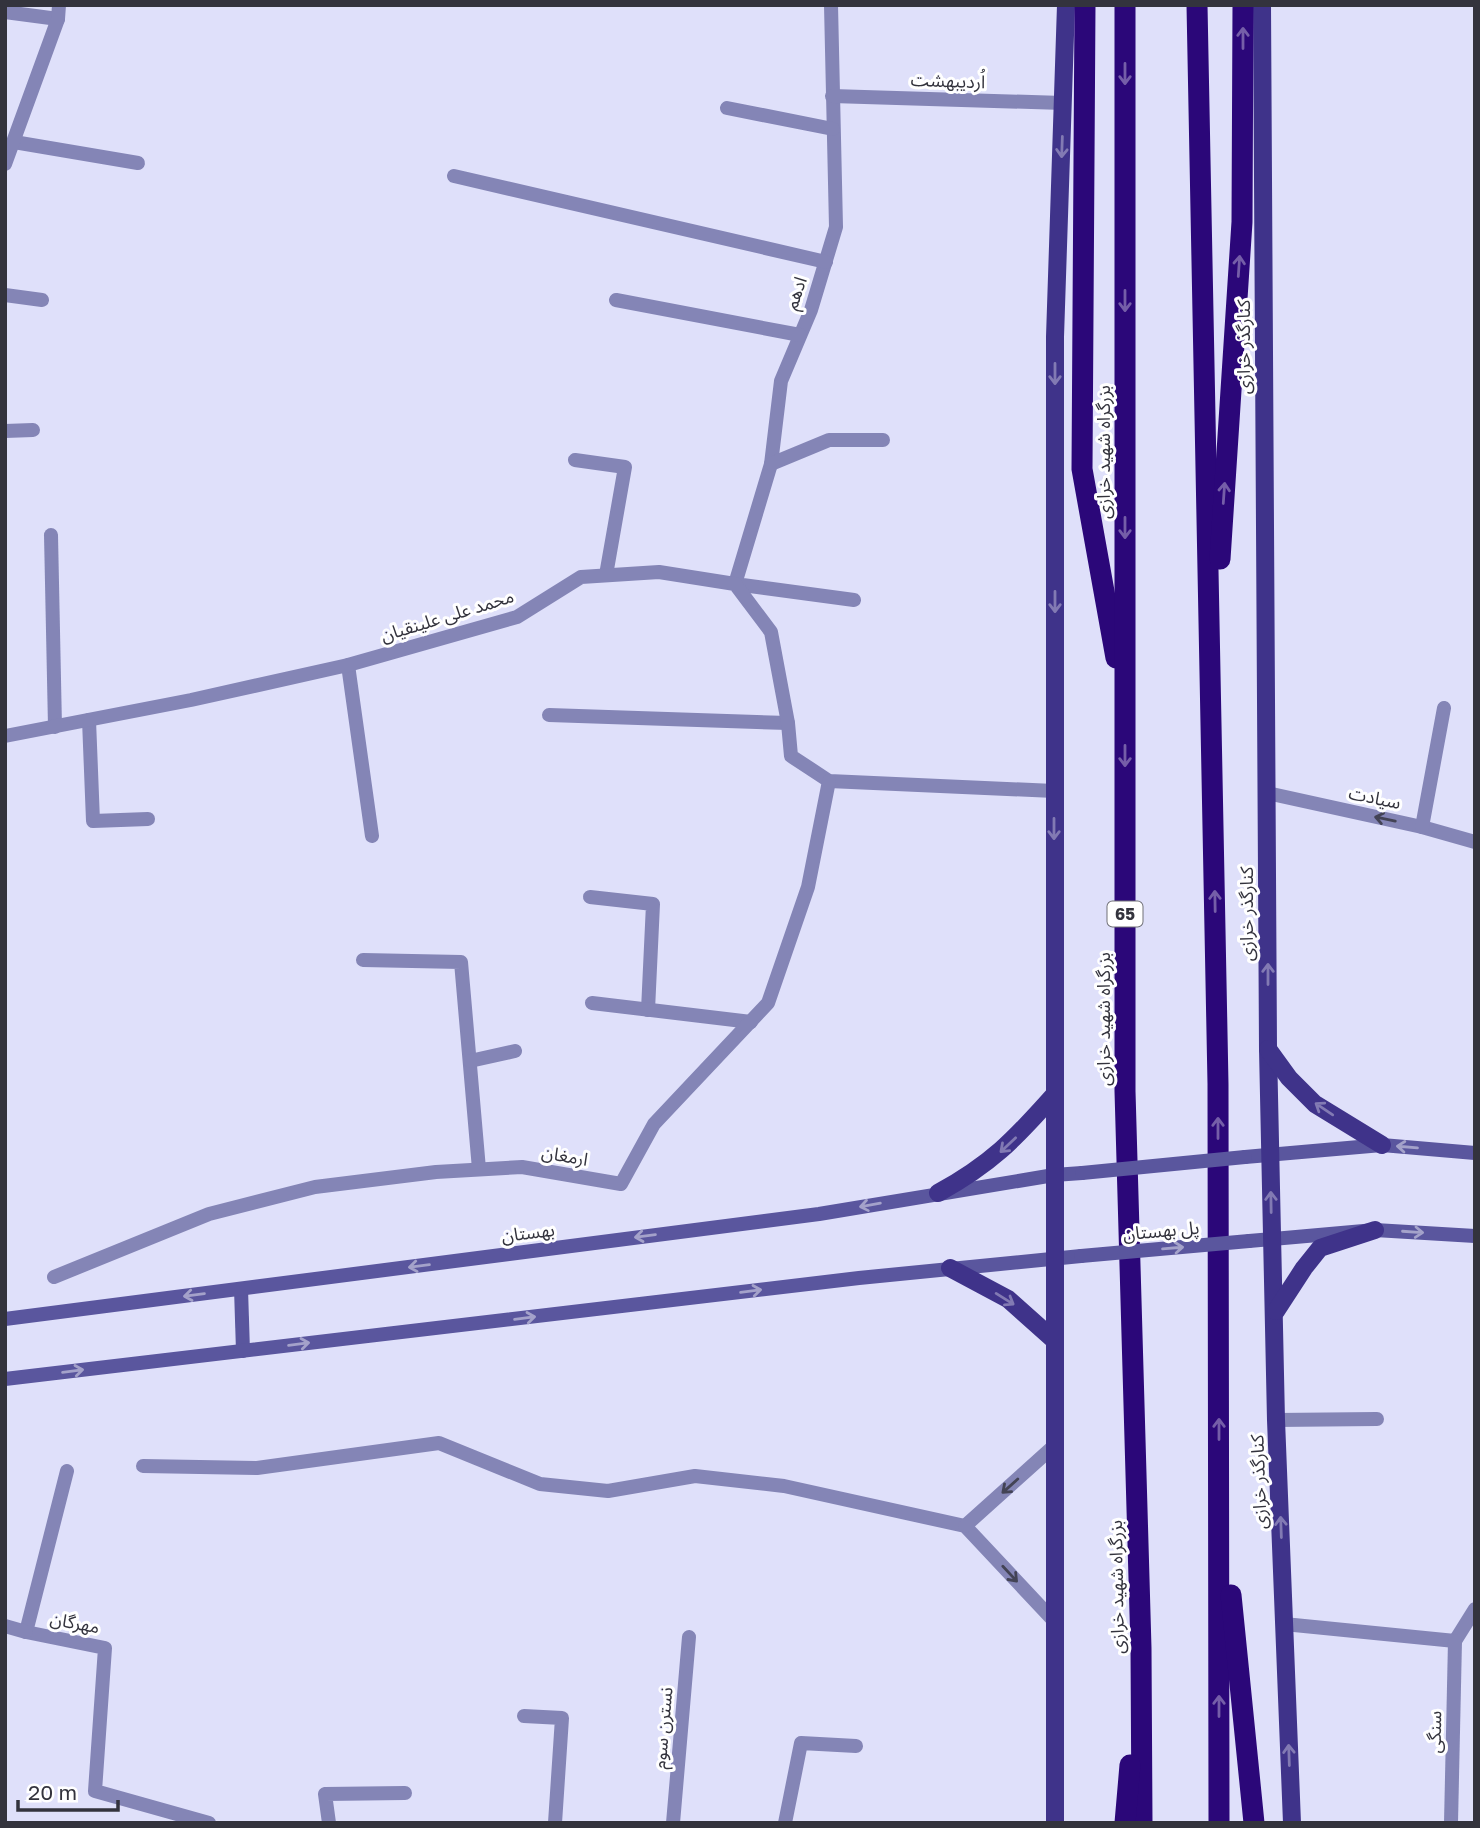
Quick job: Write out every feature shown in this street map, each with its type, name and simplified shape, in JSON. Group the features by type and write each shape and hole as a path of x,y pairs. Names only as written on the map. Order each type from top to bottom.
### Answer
{"highway":[{"path":"1085,5 1082,469 1125,712"},
{"name":"بزرگراه شهید خرازی","path":"1125,5 1125,1091 1141,1648 1142,1823"},
{"path":"1197,5 1218,1084 1219,1823"},
{"path":"1211,708 1242,222 1243,5"},
{"path":"1219,1475 1254,1823"},
{"path":"1125,1823 1141,1648"}],"main road":[{"path":"1055,1823 1055,337 1066,5"},
{"name":"کنارگذر خرازی","path":"1262,5 1268,1049 1276,1311 1276,1420 1292,1823"},
{"path":"1268,1049 1289,1078 1315,1104 1382,1145"},
{"path":"938,1194 996,1157 1054,1095"},
{"path":"1054,1175 1382,1145 1475,1153"},
{"name":"بهستان","path":"5,1320 805,1215 1054,1175"},
{"path":"1276,1311 1320,1248 1375,1230"},
{"name":"پل بهستان","path":"1054,1260 1375,1230 1475,1236"},
{"path":"5,1379 950,1268 1054,1260"},
{"path":"950,1268 1008,1299 1054,1340"},
{"path":"241,1289 243,1351"}],"street":[{"name":"ادهم","path":"735,584 771,464 780,381 811,310 836,227 831,5"},
{"path":"5,12 59,12 5,164"},
{"name":"اُردیبهشت","path":"832,96 1063,103"},
{"path":"727,108 833,129"},
{"path":"14,142 138,163"},
{"path":"454,176 826,262"},
{"path":"5,295 43,300"},
{"path":"616,300 800,335"},
{"path":"5,431 33,430"},
{"path":"771,464 829,440 883,440"},
{"path":"575,460 625,467 606,575"},
{"path":"51,535 55,726"},
{"name":"محمد علی علینقیان","path":"5,736 191,700 348,665 517,617 581,577 659,572 854,600"},
{"path":"735,584 771,632 788,723 791,755 829,781 1054,791"},
{"path":"348,665 372,836"},
{"path":"1422,827 1444,708"},
{"path":"549,715 788,723"},
{"path":"89,720 93,821 148,818"},
{"name":"ارمغان","path":"54,1277 209,1214 315,1187 436,1172 522,1167 621,1184 654,1124 768,1003 808,887 829,781"},
{"name":"سیادت","path":"1267,793 1422,827 1475,842"},
{"path":"590,897 653,904 648,1010"},
{"path":"363,960 461,962 479,1169"},
{"path":"592,1003 751,1022"},
{"path":"470,1061 515,1051"},
{"path":"1276,1420 1377,1419"},
{"path":"143,1466 257,1468 439,1443 540,1484 608,1491 695,1476 784,1486 965,1527 1054,1621"},
{"path":"965,1527 1054,1446"},
{"name":"مهرگان","path":"67,1471 26,1632 105,1647 95,1791 209,1823"},
{"path":"1284,1624 1455,1641 1475,1609"},
{"path":"5,1626 26,1632"},
{"name":"نسترن سوم","path":"673,1823 690,1637"},
{"name":"سنگی","path":"1451,1823 1455,1641"},
{"path":"524,1716 562,1718 555,1823"},
{"path":"785,1823 801,1744 856,1746"},
{"path":"329,1823 325,1794 405,1793"}]}
